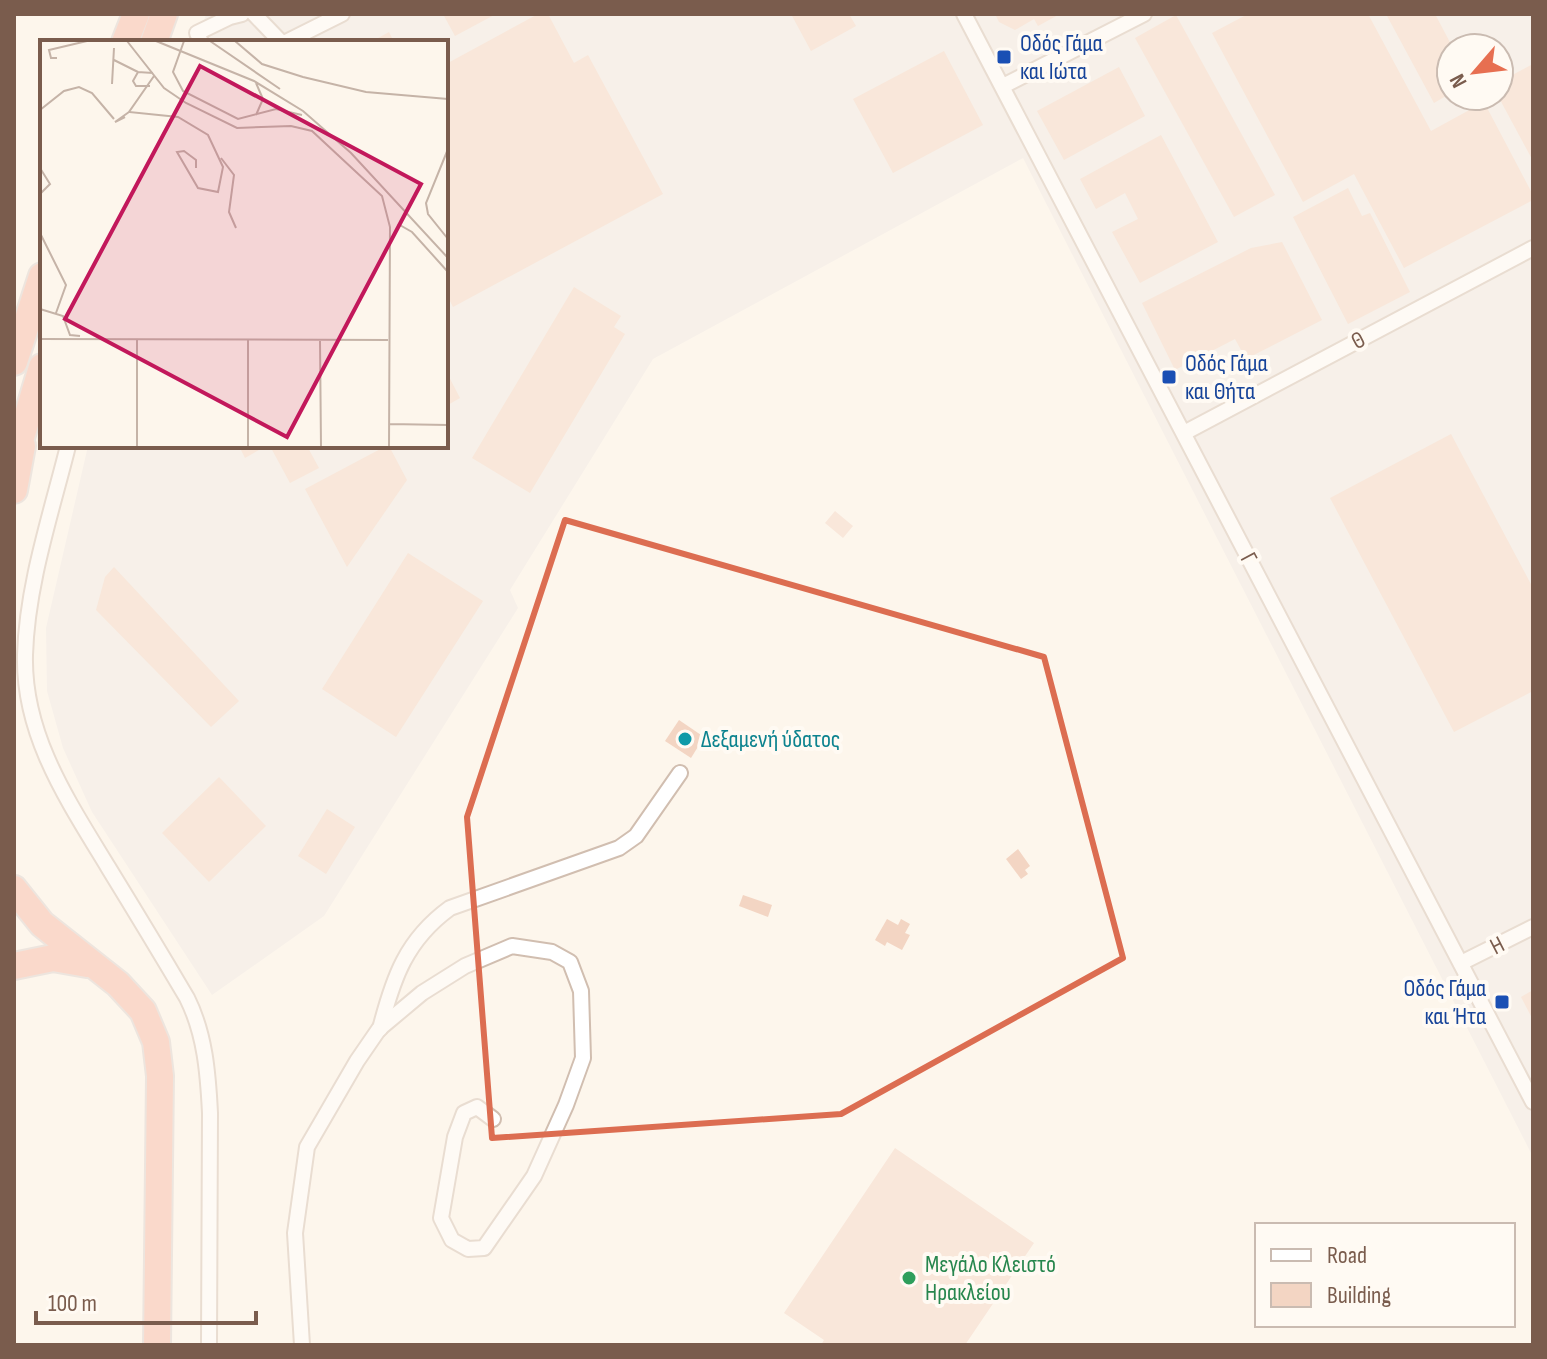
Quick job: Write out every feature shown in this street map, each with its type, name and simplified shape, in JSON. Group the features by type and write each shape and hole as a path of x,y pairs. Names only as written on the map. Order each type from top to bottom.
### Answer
{"highway":[{"path":"126,40 136,14"},
{"path":"156,40 173,20"},
{"path":"14,362 40,282"},
{"path":"14,461 40,373"},
{"path":"14,490 27,415"},
{"path":"14,889 42,924 118,984 143,1011 156,1042 160,1076 157,1345"},
{"path":"14,966 53,958 91,965"}],"street":[{"path":"173,20 199,38 230,17 242,14"},
{"path":"254,14 282,40"},
{"path":"288,40 342,14"},
{"name":"Γ","path":"964,14 1533,1102"},
{"path":"1003,86 1144,14"},
{"name":"Θ","path":"1184,433 1533,248"},
{"path":"68,448 28,621 25,658 30,708 45,754 65,796 187,998 198,1024 207,1064 210,1113 209,1345"},
{"path":"379,1029 393,980 413,944 431,922 450,908 619,848 636,836 680,773"},
{"name":"Η","path":"1461,963 1533,927"},
{"path":"302,1345 295,1233 307,1147 357,1061 379,1029 422,993 465,966 512,946 552,952 570,962 581,991 583,1058 534,1176 484,1248 468,1249 452,1240 441,1218 455,1137 464,1113 477,1107 493,1119"}],"highlighted area":[{"path":"565,520 1044,657 1123,958 841,1114 492,1138 467,817"}],"shaded area":[{"path":"206,14 1533,14 1533,1157 1023,158 653,359 510,590 518,608 324,916 212,995 92,812 63,748 47,691 46,628 88,448 448,448 448,40 199,40"}],"building":[{"path":"443,14 496,14 455,36"},
{"path":"538,14 548,14 574,63 588,55 663,194 453,307 448,297 448,63"},
{"path":"791,14 849,14 856,26 811,51"},
{"path":"995,14 1060,14 1038,26 1034,19 1015,30 999,22"},
{"path":"1248,14 1368,14 1431,131 1466,112 1489,112 1533,200 1404,268 1354,174 1303,202 1212,33"},
{"path":"1386,14 1435,14 1445,32 1435,32 1434,103"},
{"path":"1176,15 1275,195 1234,217 1135,38"},
{"path":"389,32 393,40 375,40"},
{"path":"944,51 983,125 893,173 853,99"},
{"path":"1533,64 1533,161 1507,112 1515,112 1515,74"},
{"path":"1119,67 1145,116 1064,160 1037,111"},
{"path":"1161,135 1218,242 1140,283 1112,232 1138,219 1125,193 1096,209 1080,179"},
{"path":"1348,188 1362,216 1370,213 1410,292 1348,324 1293,217"},
{"path":"1282,242 1322,320 1246,359 1235,339 1175,370 1142,303 1251,248"},
{"path":"574,287 621,316 614,327 625,334 530,493 472,458"},
{"path":"448,375 460,398 448,405"},
{"path":"1451,434 1533,588 1533,691 1454,732 1330,498"},
{"path":"240,448 262,448 245,458"},
{"path":"271,448 308,448 319,468 290,483"},
{"path":"382,448 390,448 407,480 347,567 305,489"},
{"path":"835,511 853,526 843,538 825,523"},
{"path":"408,553 483,601 396,737 322,689"},
{"path":"114,567 239,701 211,727 96,610 105,577"},
{"name":"Δεξαμενή ύδατος","path":"679,720 704,737 691,758 665,741"},
{"path":"219,777 266,826 209,882 162,833"},
{"path":"327,809 355,827 326,874 298,856"},
{"path":"1018,849 1030,866 1025,870 1028,874 1021,879 1006,859"},
{"path":"743,895 772,905 768,917 739,906"},
{"path":"887,919 898,925 901,919 910,924 905,933 910,935 902,950 875,940"},
{"path":"1533,990 1533,1020 1521,997"},
{"name":"Μεγάλο Κλειστό Ηρακλείου","path":"895,1148 1034,1243 965,1345 821,1345 824,1340 784,1313"}],"place":[{"name":"Οδός Γάμα και Ιώτα","path":"1004,57"},
{"name":"Οδός Γάμα και Θήτα","path":"1169,377"},
{"name":"Δεξαμενή ύδατος","path":"685,739"},
{"name":"Οδός Γάμα και Ήτα","path":"1502,1002"},
{"name":"Μεγάλο Κλειστό Ηρακλείου","path":"909,1278"}]}
